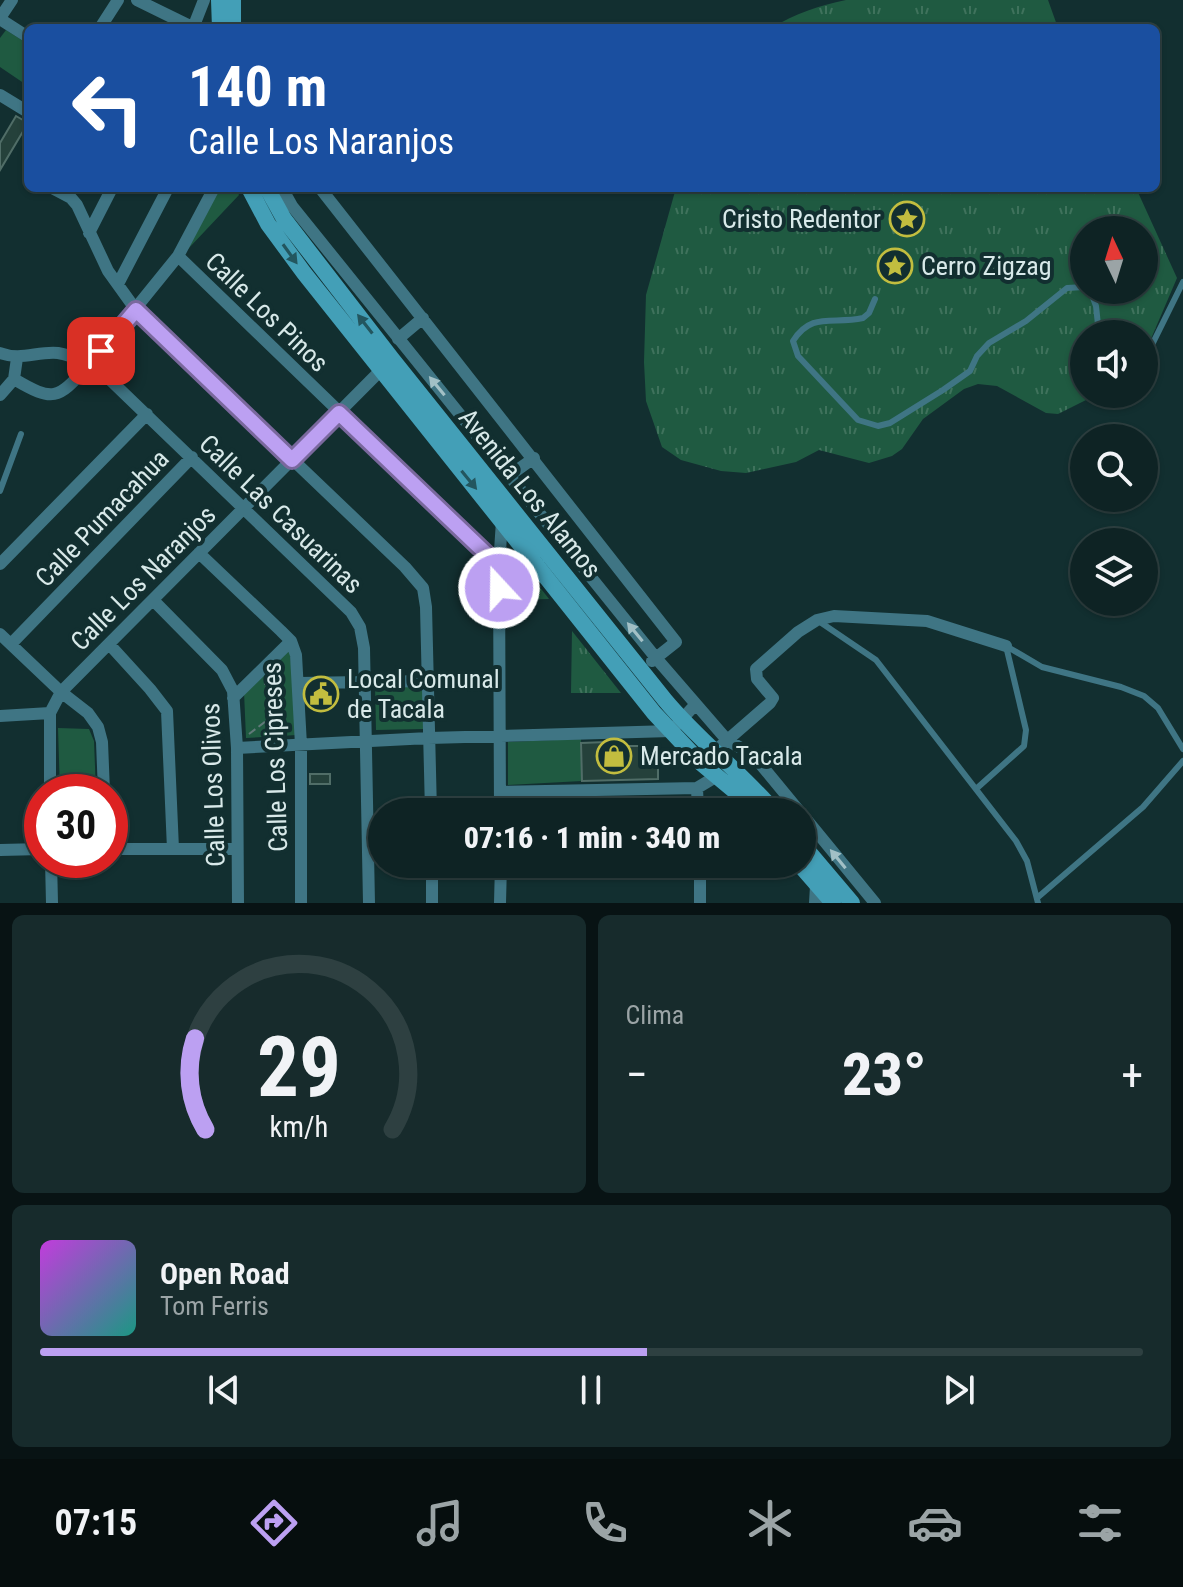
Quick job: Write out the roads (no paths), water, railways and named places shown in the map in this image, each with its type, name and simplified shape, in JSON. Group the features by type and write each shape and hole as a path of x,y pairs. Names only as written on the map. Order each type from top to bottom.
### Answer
{"main road":[{"path":"219,0 220,24"},
{"path":"233,0 233,24"},
{"name":"Avenida Los Alamos","path":"251,192 268,224 495,500 640,670 676,726"},
{"name":"Avenida Los Alamos","path":"269,192 284,219 386,365"},
{"name":"Avenida Los Alamos","path":"495,500 502,521 533,559 707,758 717,776 740,798"},
{"name":"Avenida Los Alamos","path":"707,758 744,778 762,798"},
{"path":"816,860 853,903"},
{"path":"817,894 833,903"}],"street":[{"path":"12,0 0,18 24,34"},
{"path":"103,24 118,0"},
{"path":"137,0 186,24"},
{"path":"171,0 171,17"},
{"path":"195,24 204,0"},
{"path":"0,95 24,110"},
{"path":"60,192 71,198 84,215 89,233 136,310 405,567 423,588 431,798"},
{"path":"89,233 110,192"},
{"path":"118,284 166,192"},
{"path":"101,351 178,256 212,192"},
{"path":"284,192 292,206 398,339 695,705 727,740 753,755 789,798"},
{"path":"323,192 676,642 640,670"},
{"name":"Calle Los Pinos","path":"178,256 499,566"},
{"path":"398,339 423,318"},
{"path":"0,353 17,358 14,379 0,395"},
{"name":"Calle Las Casuarinas","path":"17,358 56,353 90,364 105,375 351,612 360,627 364,648 369,903"},
{"path":"14,379 38,394 49,396 60,393 90,364"},
{"name":"Calle Los Naranjos","path":"50,713 61,692 386,365"},
{"path":"0,564 147,414"},
{"name":"Calle Pumacahua","path":"11,644 192,457"},
{"path":"495,500 534,458"},
{"path":"500,798 499,566 502,521"},
{"name":"Calle Los Cipreses","path":"199,553 291,641 296,655 301,745 301,903"},
{"path":"499,588 533,559"},
{"name":"Calle Los Olivos","path":"153,600 222,670 233,698 237,748 238,903"},
{"path":"707,758 773,698 757,679 756,669 798,632 817,620 834,616 927,621 1006,646"},
{"path":"0,634 61,692 88,713 98,727 102,742 103,774"},
{"path":"233,698 291,641"},
{"path":"109,644 167,711 173,849"},
{"path":"299,683 427,681"},
{"path":"237,748 676,726 695,705"},
{"path":"0,716 50,713 50,774"},
{"path":"500,792 697,788 717,776"},
{"path":"697,788 697,798"},
{"path":"816,831 871,898 853,903"},
{"path":"0,850 24,849"},
{"path":"128,849 237,849"},
{"path":"51,878 52,903"},
{"path":"432,878 432,903"},
{"path":"500,903 501,878"},
{"path":"700,878 700,903"}],"lane":[{"path":"1158,333 1183,282"},
{"path":"875,299 869,313 863,318 809,323 800,329 793,341 798,356 858,420 878,426 890,423 970,371 977,356 989,343 1026,321 1070,288"},
{"path":"0,491 21,434"},
{"path":"817,620 876,660 1016,841 1027,861 1037,900 1143,807 1183,761"},
{"path":"1006,646 1042,667 1144,696 1158,708 1183,749"},
{"path":"976,789 1024,746 1026,730 1006,646"}],"place":[{"name":"Cristo Redentor","path":"907,219"},
{"name":"Cerro Zigzag","path":"895,266"},
{"name":"Local Comunal de Tacala","path":"321,694"},
{"name":"Mercado Tacala","path":"614,756"}]}
